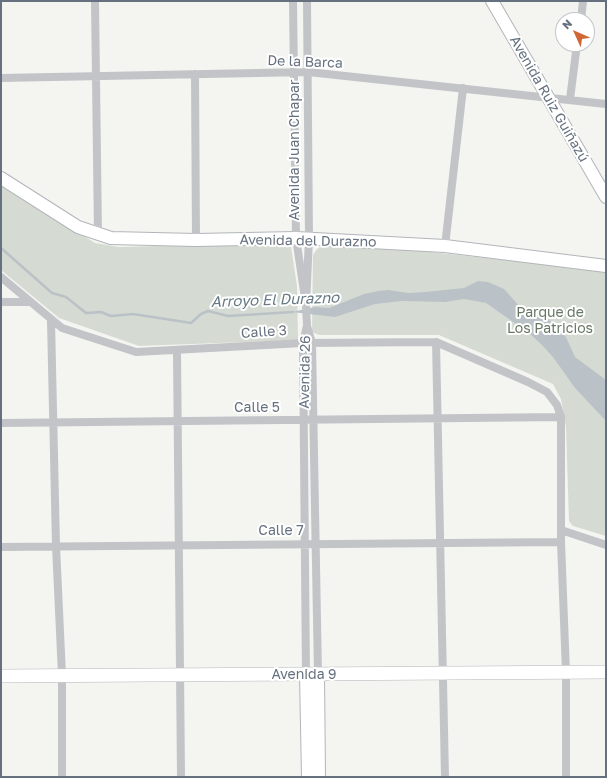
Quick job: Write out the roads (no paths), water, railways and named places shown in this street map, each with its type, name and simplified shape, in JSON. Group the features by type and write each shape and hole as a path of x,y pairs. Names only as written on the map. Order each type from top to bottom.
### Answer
{"main road":[{"name":"Avenida Ruiz Guiñazú","path":"492,1 606,197"},
{"name":"Avenida del Durazno","path":"1,178 78,227 98,235 111,238 196,240 309,238 444,246 606,266"},
{"name":"Avenida 9","path":"1,676 606,672"},
{"name":"Avenida 26","path":"308,777 312,675"},
{"name":"Avenida 26","path":"312,675 319,777"}],"street":[{"path":"95,1 98,235"},
{"name":"Avenida Juan Chapar","path":"293,1 296,238 306,305"},
{"name":"Avenida Juan Chapar","path":"306,305 309,238 307,1"},
{"path":"581,12 583,1"},
{"path":"570,99 576,52"},
{"name":"De la Barca","path":"1,78 308,72 547,96 606,104"},
{"path":"196,74 196,240"},
{"path":"444,246 463,88"},
{"name":"Calle 3","path":"1,277 29,302 62,328 136,352 177,351 303,343 436,342 528,382 547,392 557,405 561,417"},
{"path":"1,302 29,302"},
{"path":"306,305 307,325"},
{"path":"51,320 56,546 62,675 62,777"},
{"name":"Avenida 26","path":"307,325 312,343 316,543 312,675"},
{"name":"Avenida 26","path":"307,325 303,343 305,543 312,675"},
{"path":"436,342 445,777"},
{"path":"177,351 181,777"},
{"path":"561,417 561,542 566,673 566,777"},
{"name":"Calle 5","path":"1,423 437,420 561,417"},
{"path":"561,530 606,545"},
{"name":"Calle 7","path":"1,547 178,544 561,542"}],"waterway":[{"name":"Arroyo El Durazno","path":"1,248 52,293 66,297 86,313 101,312 111,316 133,314 191,323 201,314 208,311 228,316 293,312"}],"park label":[{"name":"Parque de Los Patricios","path":"550,322"}]}
